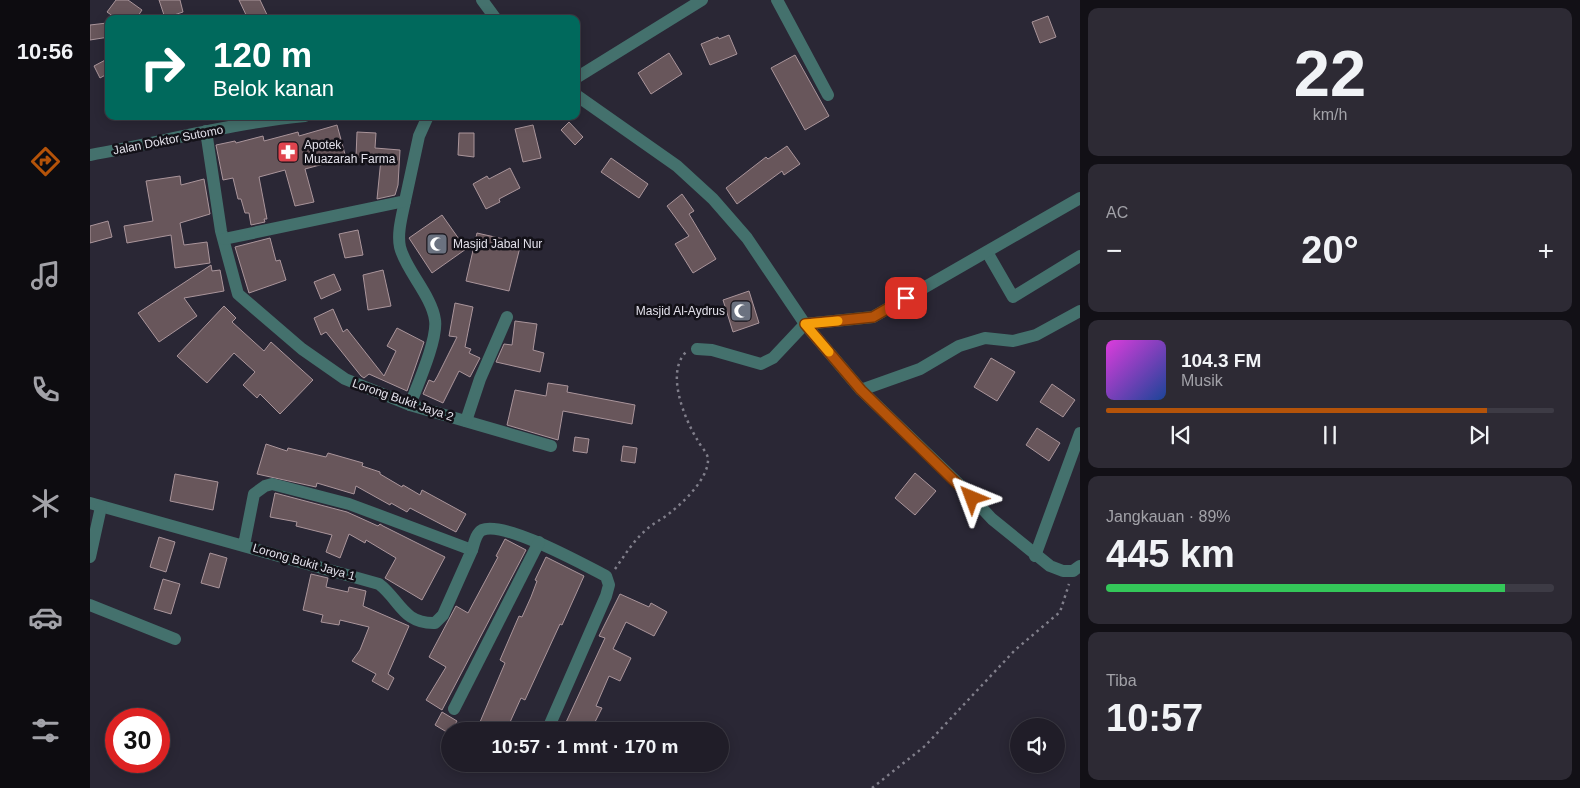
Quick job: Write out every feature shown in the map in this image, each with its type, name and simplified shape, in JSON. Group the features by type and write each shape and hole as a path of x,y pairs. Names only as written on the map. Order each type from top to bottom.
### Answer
{"street":[{"path":"482,0 493,15"},
{"path":"580,76 702,0"},
{"path":"777,0 828,95"},
{"path":"580,98 677,166 714,199 747,238 805,324 861,390 962,487 992,519 1035,556 1050,566 1064,571 1076,568"},
{"name":"Jalan Doktor Sutomo","path":"90,155 271,120"},
{"path":"410,405 428,358 435,321 418,280 400,247 400,232 405,201 419,136 426,120"},
{"name":"Lorong Bukit Jaya 2","path":"206,132 224,239 238,294 302,350 345,379 410,405 551,446"},
{"path":"696,349 712,350 761,364 773,358 805,324 873,317 1080,198"},
{"path":"224,239 405,201"},
{"path":"987,252 1013,297 1080,256"},
{"path":"861,390 920,369 958,346 985,338 1013,341 1036,335 1080,311"},
{"path":"466,421 480,379 507,317"},
{"path":"1035,556 1080,433"},
{"path":"244,545 254,494 264,486 272,484 350,504 469,555"},
{"path":"90,557 96,505"},
{"name":"Lorong Bukit Jaya 1","path":"96,505 379,584 389,592 399,608 411,618 423,623 435,623 443,615 478,534 483,529 493,529 538,542"},
{"path":"454,709 538,542 606,576 609,584 606,596 551,722"},
{"path":"90,605 175,640"}],"path":[{"path":"606,576 611,574 630,547 646,529 672,512 701,482 708,469 709,458 685,416 678,384 677,368 681,358 688,350 696,349"},
{"path":"872,788 925,746 1015,650 1060,612 1076,568"}],"building":[{"path":"116,0 128,0 142,10 139,15 111,15 107,12"},
{"path":"159,0 180,0 183,12 174,15 164,15"},
{"path":"239,0 260,0 267,15 246,15"},
{"path":"1048,16 1056,37 1040,43 1032,22"},
{"path":"105,23 105,38 90,40 90,25"},
{"path":"729,35 737,54 710,65 701,44"},
{"path":"669,53 682,74 651,94 638,73"},
{"path":"795,55 829,116 805,130 771,68"},
{"path":"105,60 105,75 100,78 94,66"},
{"path":"569,122 583,137 575,145 561,130"},
{"path":"337,125 346,158 305,169 314,202 295,206 285,170 259,177 267,219 264,219 265,222 251,225 249,213 245,213 241,199 238,199 233,178 223,180 216,145 235,141 236,143 263,136 264,141 298,132 299,136"},
{"path":"533,125 541,158 523,162 515,129"},
{"path":"357,132 376,133 375,148 400,150 398,185 395,195 377,199 381,159 356,157"},
{"path":"459,133 474,133 474,157 458,155"},
{"path":"787,146 800,164 784,175 782,171 737,204 726,188 766,157 768,159"},
{"path":"611,158 648,184 639,198 601,172"},
{"path":"510,168 520,188 499,199 500,202 486,209 473,184 487,176 489,179"},
{"path":"180,176 181,185 204,179 210,214 180,223 184,245 207,242 210,263 175,268 171,235 127,243 124,226 153,221 146,181"},
{"path":"682,194 694,211 689,214 716,259 693,273 675,244 689,236 667,206"},
{"name":"Masjid Jabal Nur","path":"442,215 466,249 432,273 409,238"},
{"path":"108,221 112,237 90,243 90,226"},
{"path":"358,230 363,255 345,258 339,234"},
{"path":"477,233 521,243 509,291 466,281"},
{"path":"270,238 276,261 280,260 286,280 249,293 235,247"},
{"path":"211,265 212,271 220,270 224,291 184,298 197,316 159,342 138,313"},
{"path":"383,270 391,306 368,310 363,275"},
{"path":"334,274 341,290 321,299 314,282"},
{"name":"Masjid Al-Aydrus","path":"749,291 759,323 733,332 723,300"},
{"path":"455,303 473,307 465,347 471,349 469,353 480,358 470,377 459,371 443,403 423,394 429,380 434,382 437,377 457,337 449,336"},
{"path":"224,306 236,318 232,322 264,351 271,342 313,380 280,414 260,394 257,398 243,385 255,372 234,353 207,383 177,356"},
{"path":"333,309 343,332 347,329 384,376 396,351 387,346 397,328 424,342 407,391 369,374 364,378 326,332 321,335 314,318"},
{"path":"515,321 537,324 533,350 544,353 540,372 496,362 504,344 512,345"},
{"path":"991,358 1015,372 997,401 974,387"},
{"path":"548,383 568,386 567,392 635,405 632,424 563,411 558,440 507,425 515,390 546,396"},
{"path":"1052,384 1075,400 1063,417 1040,402"},
{"path":"1037,428 1060,443 1049,461 1026,445"},
{"path":"575,437 589,439 587,453 573,451"},
{"path":"266,444 287,451 288,448 326,457 328,453 363,463 362,466 380,472 380,474 402,487 403,485 420,495 422,490 466,514 456,532 410,508 407,512 391,503 390,505 356,486 354,494 317,483 316,487 257,474"},
{"path":"623,446 637,448 635,463 621,461"},
{"path":"915,473 936,491 915,515 895,498"},
{"path":"175,474 218,482 213,510 170,501"},
{"path":"275,493 347,512 378,526 380,524 445,557 422,600 385,578 396,558 366,540 365,543 349,534 340,558 326,552 332,535 296,526 297,522 270,517"},
{"path":"159,537 175,542 166,572 150,567"},
{"path":"505,539 526,550 442,710 426,700 446,667 429,657 456,606 468,613 498,557 496,556"},
{"path":"210,553 227,558 219,588 201,583"},
{"path":"546,557 584,576 525,700 521,698 510,722 480,722 505,663 500,660 519,616 522,617 531,597 537,581 535,580"},
{"path":"311,574 328,578 326,587 348,592 349,587 366,591 363,606 409,626 388,674 394,678 388,690 372,681 376,674 352,661 360,650 369,627 340,620 339,625 321,622 323,615 303,610"},
{"path":"163,579 180,584 171,614 154,609"},
{"path":"620,594 649,607 651,603 667,612 654,636 626,622 613,649 631,658 620,681 609,676 596,706 602,708 595,722 566,722 605,638 599,636"},
{"path":"442,712 457,721 441,722 441,729 435,725"}],"slow traffic":[{"path":"829,352 805,324 838,321"}],"place":[{"name":"Apotek Muazarah Farma","path":"288,152"},
{"name":"Masjid Jabal Nur","path":"437,244"},
{"name":"Masjid Al-Aydrus","path":"741,311"}],"route":[{"path":"906,298 873,317 805,324 861,390 972,498"}]}
